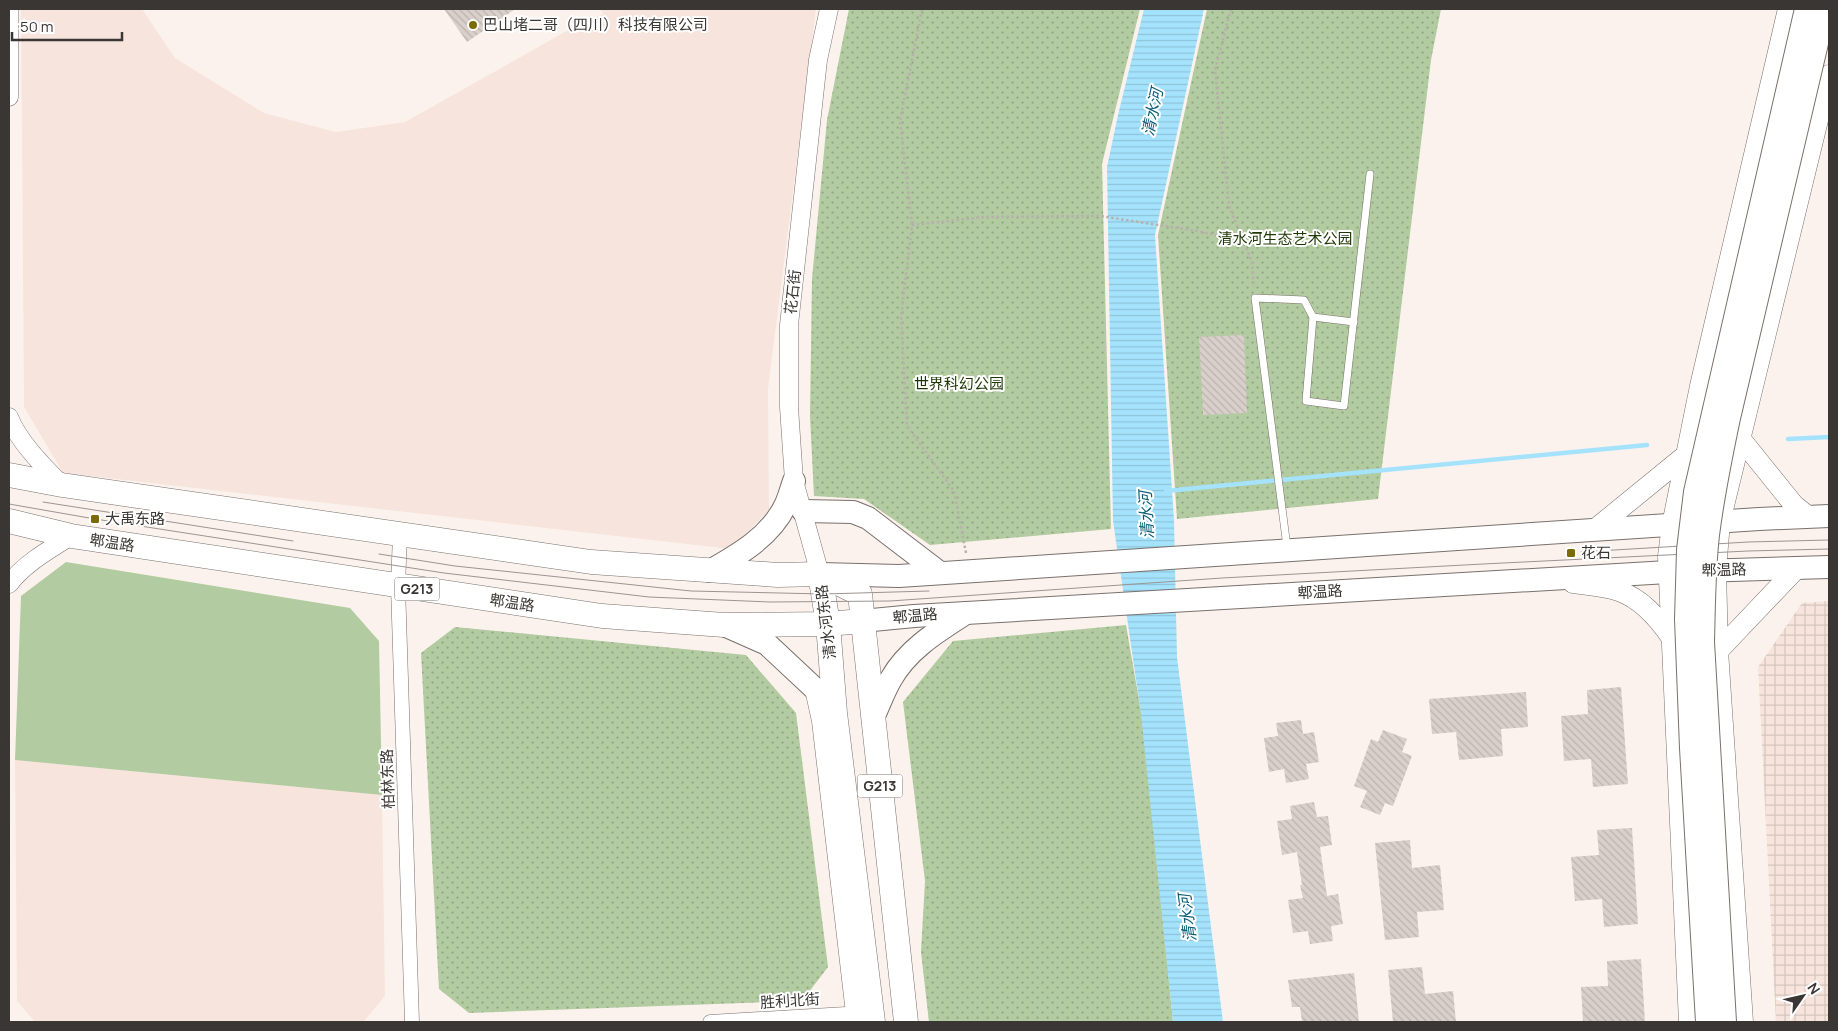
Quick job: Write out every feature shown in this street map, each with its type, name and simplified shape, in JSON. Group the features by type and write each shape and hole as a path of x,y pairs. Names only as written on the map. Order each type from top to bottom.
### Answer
{"highway":[{"name":"G213","path":"9,475 400,535 591,562 778,575 820,574"},
{"name":"郫温路","path":"9,521 71,536 602,616 724,625 828,624 862,621"},
{"name":"清水河东路","path":"820,574 860,594 906,1022"},
{"name":"清水河东路","path":"820,574 828,624 864,1018"}],"main road":[{"path":"1689,1022 1668,556 1672,525 1700,386 1788,9"},
{"path":"1707,1022 1687,649 1688,550 1694,492 1806,9"},
{"path":"1725,1022 1703,642 1704,587 1708,535 1729,418 1825,9"},
{"path":"1743,1022 1718,651 1716,570 1720,522 1829,75"},
{"path":"1740,438 1794,505 1819,517"},
{"path":"1594,530 1686,455"},
{"path":"710,571 748,550 773,525 785,507 794,481"},
{"path":"803,511 853,512 868,518 940,573"},
{"path":"820,574 899,576 1819,517"},
{"name":"郫温路","path":"862,621 914,616 1552,578 1829,567"},
{"path":"1718,651 1796,569"},
{"path":"1552,578 1620,591 1639,602 1659,620 1671,637"},
{"path":"873,718 892,678 914,650 933,634 967,613"},
{"path":"724,625 767,644 814,688 835,713"}],"street":[{"path":"9,9 9,97"},
{"name":"花石街","path":"820,574 794,481 789,407 789,325 818,60 829,9"},
{"path":"9,417 20,437 48,471 62,484"},
{"name":"柏林东路","path":"400,535 398,586 412,1022"},
{"path":"9,584 42,553 71,536"},
{"path":"814,688 821,721 864,1018"},
{"name":"胜利北街","path":"710,1022 864,1018"}],"lane":[{"path":"1287,550 1255,298 1304,300 1313,317 1306,401 1344,406 1370,174"},
{"path":"1313,317 1354,322"}],"path":[{"path":"922,9 900,121 912,225 902,317 907,426 954,491 969,571"},
{"path":"1231,9 1215,70 1229,206 1252,262 1255,298"},
{"path":"912,225 984,217 1100,216 1197,230 1244,242"}],"shaded area":[{"path":"21,9 142,9 175,58 264,113 336,132 405,122 572,28 603,14 600,9 816,9 768,389 769,510 731,549 63,473 24,407"},
{"path":"1829,601 1829,1022 1776,1022 1758,667 1802,603"},
{"path":"15,760 382,795 385,996 364,1021 35,1022 17,1001"}],"green space":[{"name":"世界科幻公园","path":"849,9 1140,9 1102,164 1111,529 930,545 864,499 814,496 810,416 812,279 827,120"},
{"name":"清水河生态艺术公园","path":"1207,9 1441,9 1431,60 1378,499 1177,519 1158,235"},
{"path":"66,562 350,608 379,641 382,795 15,760 21,596"},
{"path":"1126,625 1145,735 1173,1022 929,1022 921,952 925,881 903,702 953,641"},
{"path":"455,627 746,655 796,713 828,967 802,1001 469,1013 439,989 421,653"}],"water":[{"name":"清水河","path":"1144,9 1204,9 1155,235 1174,520 1177,657 1223,1022 1173,1022 1141,714 1113,521 1107,167"}],"building":[{"name":"巴山堵二哥（四川）科技有限公司","path":"444,9 515,9 467,42"},
{"path":"1244,335 1247,413 1203,415 1199,337"},
{"path":"1621,687 1628,784 1593,787 1591,759 1564,761 1561,716 1588,714 1587,690"},
{"path":"1526,692 1528,727 1501,729 1503,756 1459,760 1456,732 1432,734 1429,699"},
{"path":"1301,720 1303,734 1314,732 1319,762 1306,764 1309,779 1286,783 1284,769 1269,772 1264,738 1278,736 1276,723"},
{"path":"1383,730 1407,739 1402,752 1412,756 1393,806 1385,803 1380,815 1360,807 1367,791 1354,786 1371,739 1378,742"},
{"path":"1314,802 1317,817 1328,816 1332,845 1320,847 1327,896 1338,894 1343,924 1331,926 1333,941 1310,944 1308,931 1293,933 1288,900 1303,898 1300,885 1302,885 1297,852 1282,855 1277,821 1292,819 1290,806"},
{"path":"1632,828 1638,924 1604,927 1602,899 1575,901 1571,857 1599,855 1597,830"},
{"path":"1410,840 1412,868 1440,865 1444,910 1417,912 1419,937 1385,940 1375,843"},
{"path":"1641,959 1645,1022 1583,1022 1581,987 1608,986 1607,961"},
{"path":"1422,967 1425,994 1453,991 1456,1022 1393,1022 1388,970"},
{"path":"1354,973 1359,1022 1302,1022 1300,1007 1292,1007 1288,980"}],"waterway":[{"path":"1788,439 1829,437"},
{"path":"1166,491 1647,445"}],"tram line":[{"path":"43,502 293,541"},
{"path":"9,504 444,573 649,597 770,602 890,601 1222,578 1748,551 1829,549"},
{"path":"1581,552 1748,542 1829,540"},
{"path":"379,554 455,566 691,591 824,594 929,591"}],"place":[{"name":"巴山堵二哥（四川）科技有限公司","path":"473,25"},
{"name":"大禹东路","path":"95,519"},
{"name":"花石","path":"1571,553"}]}
